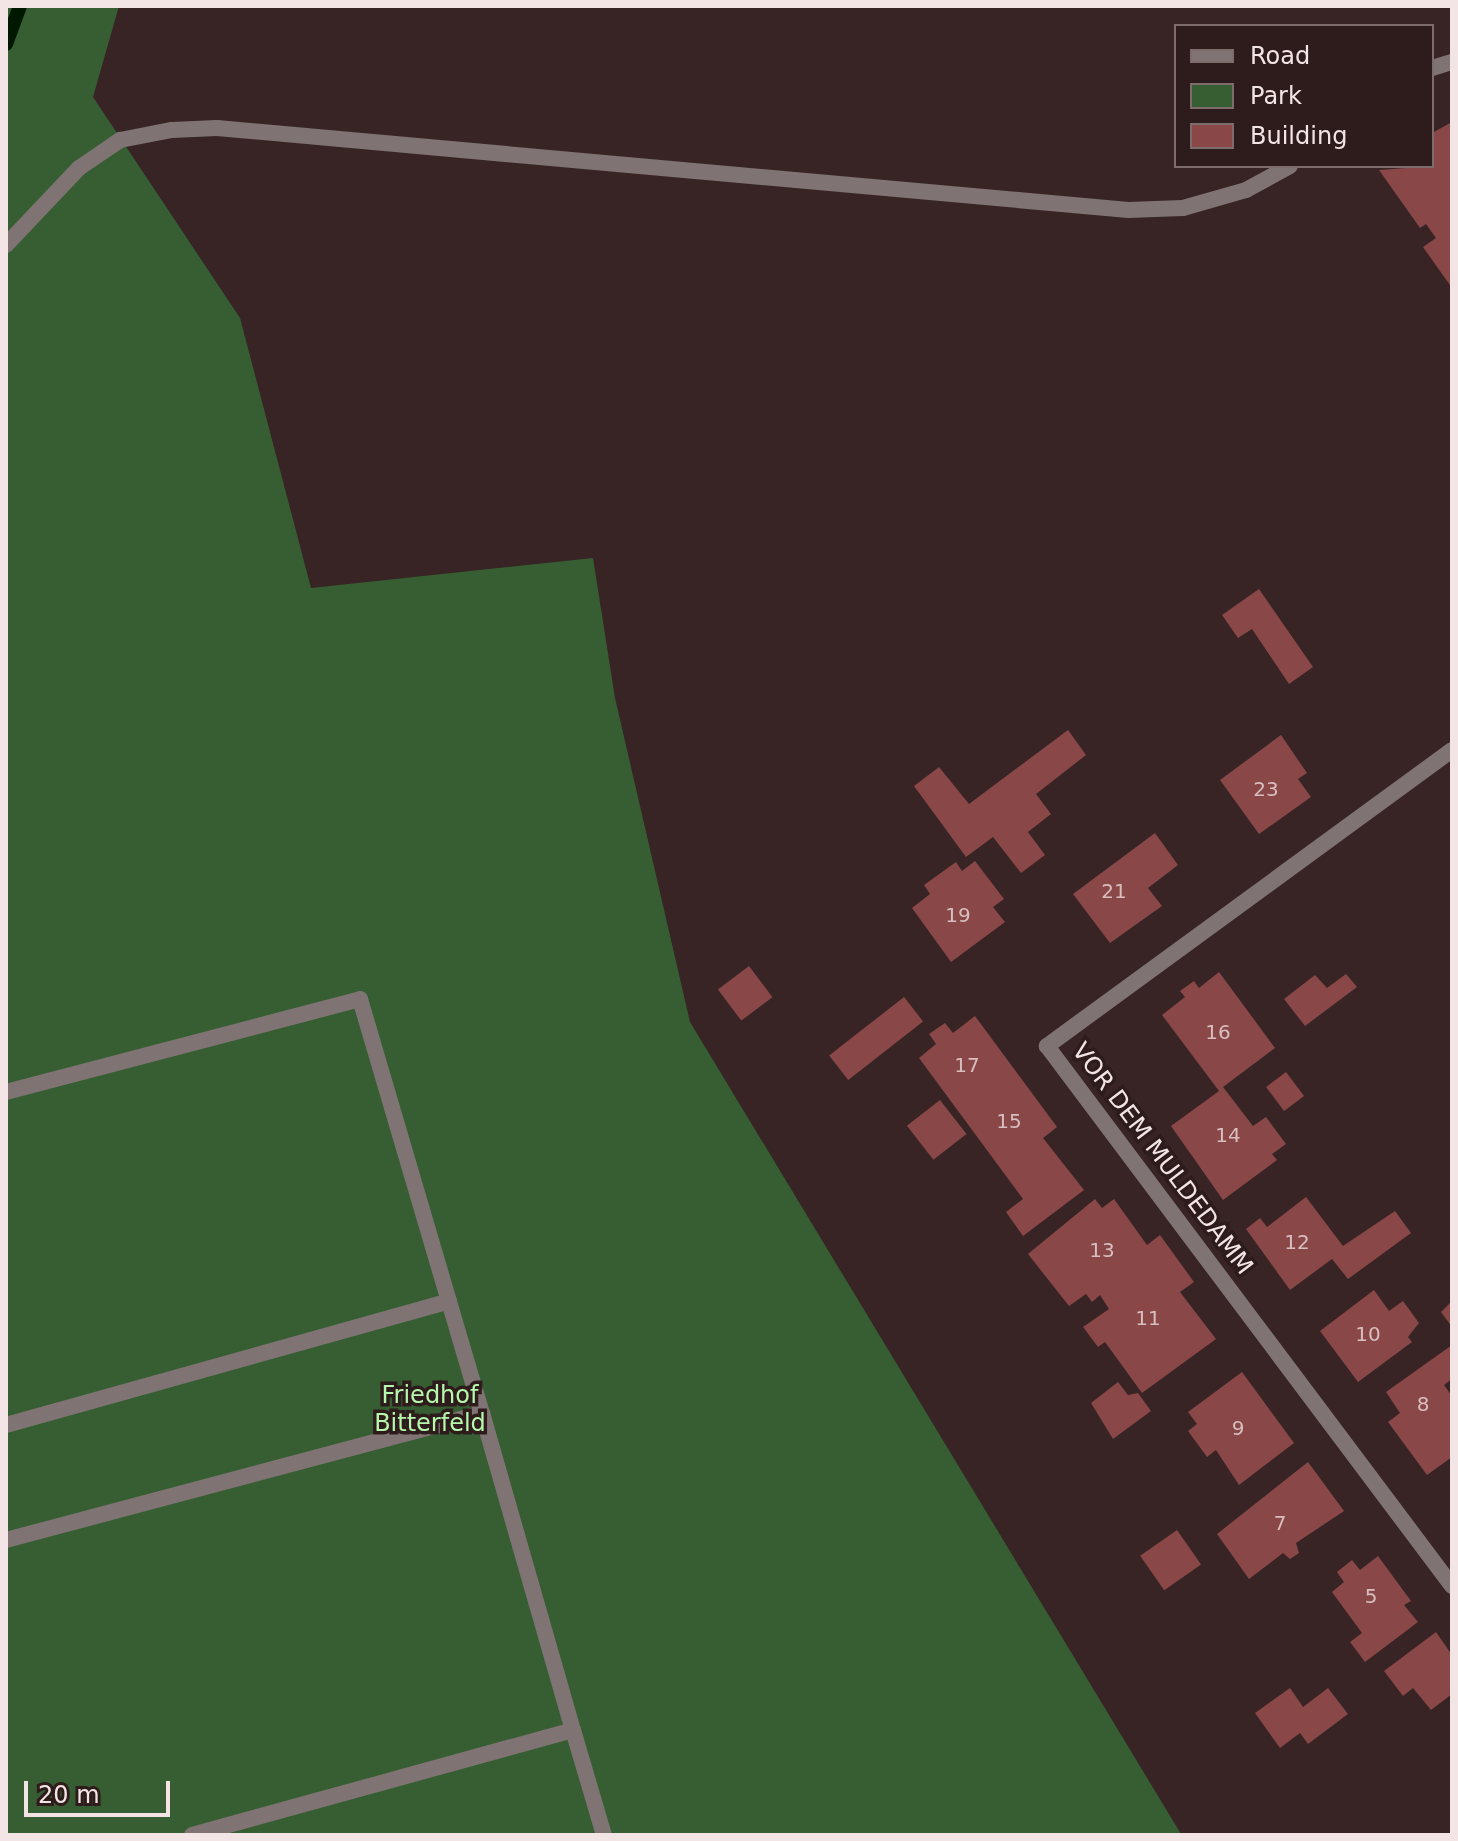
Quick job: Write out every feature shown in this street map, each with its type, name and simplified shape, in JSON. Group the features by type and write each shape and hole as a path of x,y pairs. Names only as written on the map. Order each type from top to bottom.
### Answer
{"street":[{"path":"6,245 79,168 120,140 172,130 217,128 1128,210 1183,208 1246,190 1286,168"},
{"name":"VOR DEM MULDEDAMM","path":"1452,750 1047,1046 1452,1586"},
{"path":"6,1092 360,999 604,1835"},
{"path":"6,1425 449,1301"},
{"path":"6,1540 482,1413"},
{"path":"192,1835 573,1730"}],"green space":[{"name":"Friedhof Bitterfeld","path":"6,6 119,6 93,97 240,318 311,588 593,558 615,698 690,1022 1181,1834 6,1835"}],"building":[{"path":"1452,122 1452,288 1423,247 1436,238 1426,224 1420,228 1379,170 1434,168 1434,132"},
{"path":"1259,589 1313,667 1289,684 1252,629 1238,638 1222,615"},
{"path":"1068,730 1086,755 1036,794 1051,814 1028,832 1045,855 1021,873 993,837 966,857 914,786 939,767 969,804"},
{"path":"1281,735 1307,773 1298,779 1311,797 1259,834 1220,780"},
{"path":"1155,833 1178,865 1148,888 1162,906 1110,943 1073,894"},
{"path":"975,861 1004,899 993,907 1005,922 951,962 912,908 930,894 924,885 956,862 962,871"},
{"path":"749,966 772,997 741,1021 718,989"},
{"path":"1219,972 1275,1048 1223,1087 1253,1126 1266,1117 1286,1144 1272,1154 1277,1160 1223,1200 1171,1126 1219,1091 1162,1015 1185,997 1180,991 1194,981 1199,988"},
{"path":"1346,974 1357,987 1305,1026 1284,999 1315,975 1327,988"},
{"path":"904,997 923,1021 848,1080 829,1055"},
{"path":"975,1016 1057,1127 1043,1138 1084,1190 1023,1236 1006,1212 1023,1199 919,1058 936,1044 929,1034 945,1023 953,1033"},
{"path":"1286,1072 1304,1096 1284,1111 1266,1087"},
{"path":"940,1100 966,1134 933,1160 907,1126"},
{"path":"1306,1197 1343,1246 1395,1211 1411,1233 1348,1279 1332,1259 1290,1290 1246,1229 1260,1218 1267,1227"},
{"path":"1095,1199 1102,1208 1114,1199 1147,1245 1160,1235 1194,1282 1180,1292 1216,1339 1142,1393 1105,1342 1098,1347 1083,1327 1109,1309 1100,1295 1092,1302 1086,1294 1069,1306 1028,1254"},
{"path":"1374,1290 1389,1311 1403,1301 1419,1323 1408,1337 1412,1342 1358,1382 1320,1331"},
{"path":"1452,1301 1452,1327 1441,1312"},
{"path":"1452,1345 1452,1379 1444,1385 1452,1396 1452,1457 1427,1475 1388,1422 1400,1413 1386,1392"},
{"path":"1242,1372 1294,1443 1239,1485 1216,1450 1207,1457 1188,1431 1197,1424 1188,1412"},
{"path":"1118,1382 1128,1395 1138,1393 1151,1411 1113,1439 1091,1403"},
{"path":"1308,1462 1344,1511 1296,1543 1299,1553 1290,1559 1283,1553 1249,1579 1217,1534"},
{"path":"1177,1530 1201,1564 1164,1590 1140,1556"},
{"path":"1378,1556 1411,1601 1404,1605 1418,1622 1365,1662 1350,1642 1362,1633 1332,1592 1344,1582 1337,1572 1352,1560 1360,1570"},
{"path":"1436,1632 1452,1655 1452,1694 1431,1710 1413,1688 1403,1696 1384,1671"},
{"path":"1290,1688 1303,1707 1328,1688 1348,1714 1308,1744 1300,1733 1280,1748 1255,1713"}],"waterway":[{"path":"6,44 20,6"}]}
